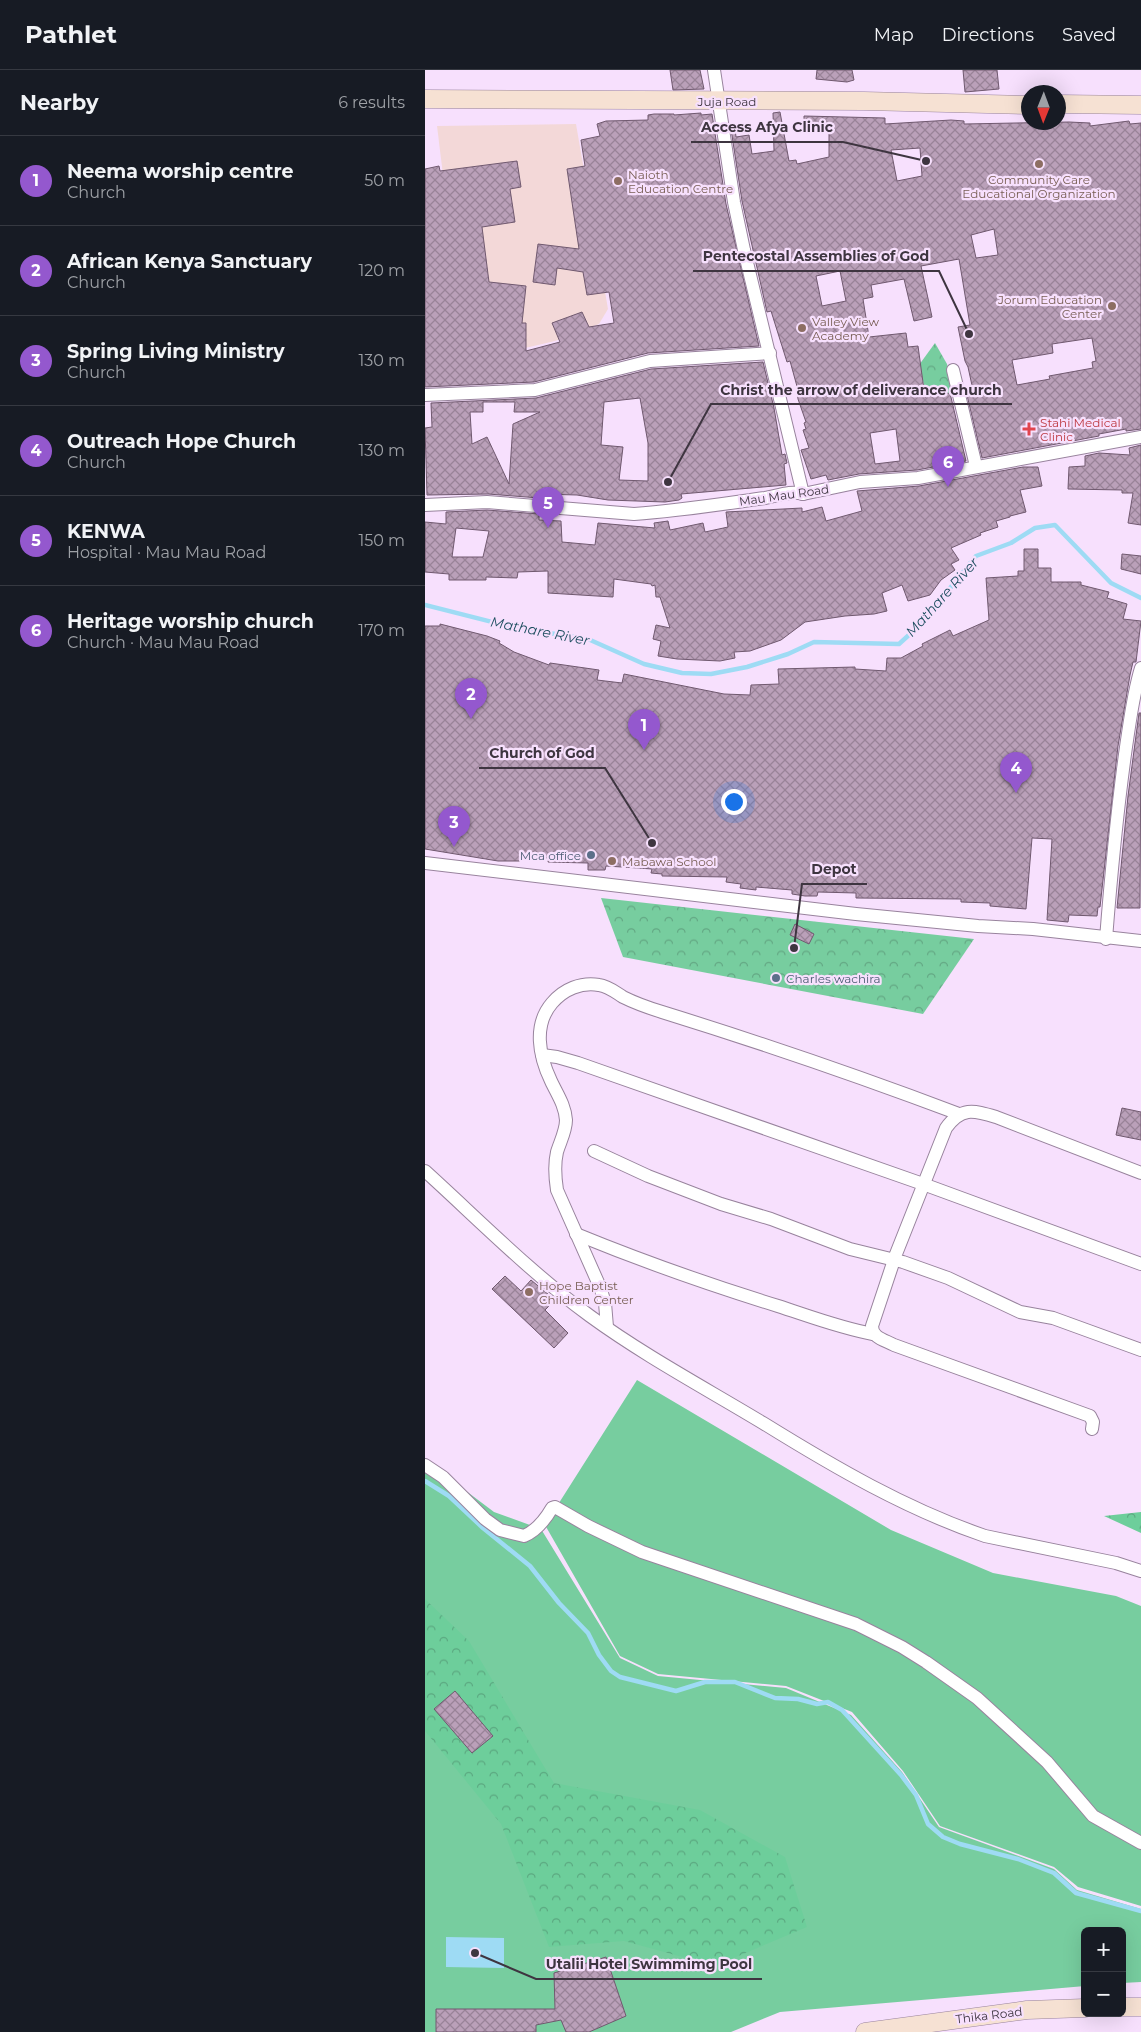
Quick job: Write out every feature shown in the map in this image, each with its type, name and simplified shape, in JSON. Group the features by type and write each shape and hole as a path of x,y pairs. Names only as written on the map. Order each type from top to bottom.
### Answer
{"main road":[{"name":"Juja Road","path":"425,99 864,101 1021,104"},
{"path":"1066,104 1141,105"},
{"path":"1126,2007 1141,2007"},
{"name":"Thika Road","path":"865,2032 1027,2010 1081,2008"}],"street":[{"path":"714,70 734,202 744,250 803,494"},
{"path":"425,395 535,390 650,361 770,353"},
{"path":"953,370 976,466"},
{"name":"Mau Mau Road","path":"425,506 487,502 634,514 767,498 796,492 803,494 860,482 918,478 1141,437"},
{"path":"1106,939 1123,766 1136,684 1141,668"},
{"path":"425,863 856,914 978,926 1033,929 1106,939 1141,941"},
{"path":"607,1327 605,1302 600,1287 557,1190 555,1179 555,1163 565,1123 564,1107 551,1082 538,1039 540,1027 553,1002 565,991 585,984 601,985 623,997 659,1011 848,1073 959,1114"},
{"path":"542,1055 557,1057 578,1064 923,1184 1141,1264"},
{"path":"873,1334 872,1326 894,1260 923,1184 946,1128 959,1114 972,1110 996,1117 1141,1173"},
{"path":"594,1151 649,1176 721,1204 771,1218 850,1249 903,1262 948,1278 1020,1312 1053,1318 1141,1350"},
{"path":"425,1171 538,1274 607,1327 631,1344 833,1466 905,1504 985,1536 1116,1563 1141,1571"},
{"path":"576,1234 717,1286 831,1324 873,1334 903,1348 1090,1416 1093,1422 1092,1429"},
{"path":"425,1465 443,1477 485,1519 500,1530 524,1536 538,1527 552,1508 555,1507 588,1526 642,1552 856,1624 902,1647 977,1698 1047,1762 1093,1816 1141,1843"}],"shaded area":[{"path":"576,124 608,309 599,324 555,341 495,355 451,240 437,126"}],"green space":[{"path":"935,343 947,364 955,393 927,397 919,365"},
{"path":"601,898 974,939 923,1014 623,957"},
{"path":"637,1380 891,1530 993,1573 1116,1596 1141,1606 1141,1906 1078,1887 1054,1867 940,1826 903,1771 852,1712 786,1686 658,1674 620,1656 545,1525"},
{"path":"425,1460 494,1512 541,1529 620,1658 658,1676 786,1688 851,1715 902,1772 939,1827 1054,1869 1077,1890 1141,1909 1141,1982 1126,1983 1126,1927 1081,1927 1081,1986 780,2012 731,2032 425,2032"},
{"path":"1141,1512 1141,1533 1104,1516"},
{"path":"425,1599 469,1641 554,1783 700,1810 785,1857 807,1927 715,1966 624,1941 549,1947 501,1824 425,1731"}],"water":[{"path":"446,1937 504,1938 504,1968 446,1967"}],"building":[{"path":"670,70 700,70 704,89 673,90"},
{"path":"817,70 852,70 854,80 847,82 816,79"},
{"path":"963,70 997,70 999,89 965,92"},
{"path":"780,112 789,161 796,160 797,164 829,157 829,130 804,130 804,116 885,118 885,124 951,120 964,121 964,124 1021,123 1021,130 1066,130 1066,122 1090,123 1090,126 1129,121 1130,124 1141,123 1141,429 1126,431 1126,429 1099,434 1099,436 982,458 966,391 973,390 958,327 970,325 959,259 921,266 932,317 914,321 904,279 871,285 873,297 863,299 869,337 906,333 908,347 918,346 925,397 950,393 966,461 917,470 859,474 828,480 826,475 811,479 801,450 809,448 803,430 806,429 804,423 806,422 798,399 798,390 790,361 787,362 771,311 767,312 742,201 731,129 735,129 736,137 749,135 752,154 774,151 773,113","holes":["920,148 922,176 897,181 891,150","994,229 998,255 976,258 971,235","840,271 846,301 822,306 816,276","1092,338 1096,361 1092,362 1093,368 1049,376 1050,379 1017,385 1012,360 1053,353 1052,344","896,429 900,461 875,464 870,433"]},
{"path":"701,113 701,115 712,114 726,204 759,346 648,353 534,382 425,387 425,169 439,166 440,171 517,161 521,187 510,189 515,222 482,227 489,282 526,286 522,323 526,323 526,351 560,342 552,323 582,312 589,327 614,323 609,292 587,295 583,272 557,268 555,285 533,282 538,244 579,249 567,169 585,166 581,140 600,136 597,124 606,121 648,120 648,115 654,114"},
{"path":"763,362 774,408 782,455 785,454 787,463 784,464 786,485 681,494 682,498 679,500 665,502 608,500 577,495 539,494 539,498 488,494 427,495 425,428 432,427 431,403 536,398 651,369","holes":["640,398 648,443 648,481 619,480 623,447 601,445 604,402","483,402 515,402 514,412 540,412 513,424 509,484 487,437 472,444 470,412 483,412"]},
{"path":"1141,445 1141,525 1128,523 1133,493 1122,493 1122,490 1068,489 1069,467 1085,466 1085,456 1099,453 1130,455 1129,448"},
{"path":"1023,467 1038,467 1042,486 1020,490 1026,512 996,521 998,527 980,533 981,535 951,548 959,560 951,564 955,570 941,580 930,595 908,601 902,585 882,593 887,611 805,622 781,640 750,651 734,652 735,658 720,661 658,656 661,641 653,639 656,625 670,628 660,597 656,597 655,585 614,579 613,597 548,593 548,571 518,572 517,578 486,577 486,580 449,580 449,574 425,572 425,522 446,524 446,512 487,510 539,514 539,520 561,521 562,542 595,545 598,523 655,528 654,523 668,521 670,530 703,523 705,532 728,527 726,512 802,508 802,512 822,507 826,521 862,511 857,491 919,486","holes":["456,528 489,531 483,557 452,557"]},
{"path":"1024,549 1038,549 1038,568 1051,568 1051,582 1081,582 1081,585 1109,592 1107,598 1127,604 1123,619 1141,621 1136,662 1133,662 1130,675 1118,746 1100,907 1098,907 1097,916 1069,915 1068,922 1047,920 1052,839 1032,838 1026,909 990,906 990,903 961,902 961,899 856,898 856,893 818,892 817,896 805,896 792,894 792,890 756,887 756,890 740,888 741,884 726,882 727,877 662,876 662,874 651,873 652,869 606,866 605,870 588,870 588,863 548,862 549,858 521,856 521,861 498,861 425,849 425,626 440,626 440,624 487,636 500,641 499,643 514,652 549,665 550,663 599,670 597,680 622,683 624,674 724,694 750,695 751,685 779,684 778,669 855,667 855,669 886,671 887,658 901,658 923,646 922,644 950,630 953,636 989,620 986,578 1018,576 1018,571 1024,571"},
{"path":"1122,554 1141,556 1141,574 1121,569"},
{"path":"1139,713 1141,713 1140,908 1117,908 1128,796"},
{"path":"795,924 814,934 809,944 790,935"},
{"path":"1122,1108 1141,1112 1141,1140 1116,1135"},
{"path":"505,1276 521,1291 531,1280 555,1300 545,1310 568,1333 554,1348 492,1289"},
{"path":"455,1691 493,1736 472,1753 434,1709"},
{"path":"606,1957 626,2016 589,2032 566,2032 561,2020 536,2025 536,2032 436,2032 436,2009 555,2009 554,1973"}],"waterway":[{"name":"Mathare River","path":"425,605 516,628 588,639 644,664 682,673 711,674 747,667 788,654 814,642 899,644 921,624 976,556 1011,543 1035,528 1055,525 1111,583 1141,598"},
{"path":"425,1481 449,1496 483,1528 530,1566 559,1603 588,1633 599,1655 611,1671 620,1677 676,1691 705,1682 735,1682 775,1698 798,1699 817,1704 828,1702 842,1710 901,1775 916,1795 928,1824 943,1837 960,1844 1018,1859 1054,1873 1076,1893 1141,1911"}],"place":[{"name":"Access Afya Clinic","path":"926,161"},
{"name":"Community Care Educational Organization","path":"1039,164"},
{"name":"Naioth Education Centre","path":"618,181"},
{"name":"Jorum Education Center","path":"1112,306"},
{"name":"Valley View Academy","path":"802,328"},
{"name":"Pentecostal Assemblies of God","path":"969,334"},
{"name":"Stahi Medical Clinic","path":"1029,429"},
{"name":"Christ the arrow of deliverance church","path":"668,482"},
{"name":"Heritage worship church","path":"948,487"},
{"name":"KENWA","path":"548,528"},
{"name":"African Kenya Sanctuary","path":"471,719"},
{"name":"Neema worship centre","path":"644,750"},
{"name":"Outreach Hope Church","path":"1016,793"},
{"name":"Church of God","path":"652,843"},
{"name":"Spring Living Ministry","path":"454,847"},
{"name":"Mca office","path":"591,855"},
{"name":"Mabawa School","path":"612,861"},
{"name":"Depot","path":"794,948"},
{"name":"Charles wachira","path":"776,978"},
{"name":"Hope Baptist Children Center","path":"529,1292"},
{"name":"Utalii Hotel Swimmimg Pool","path":"475,1953"}]}
